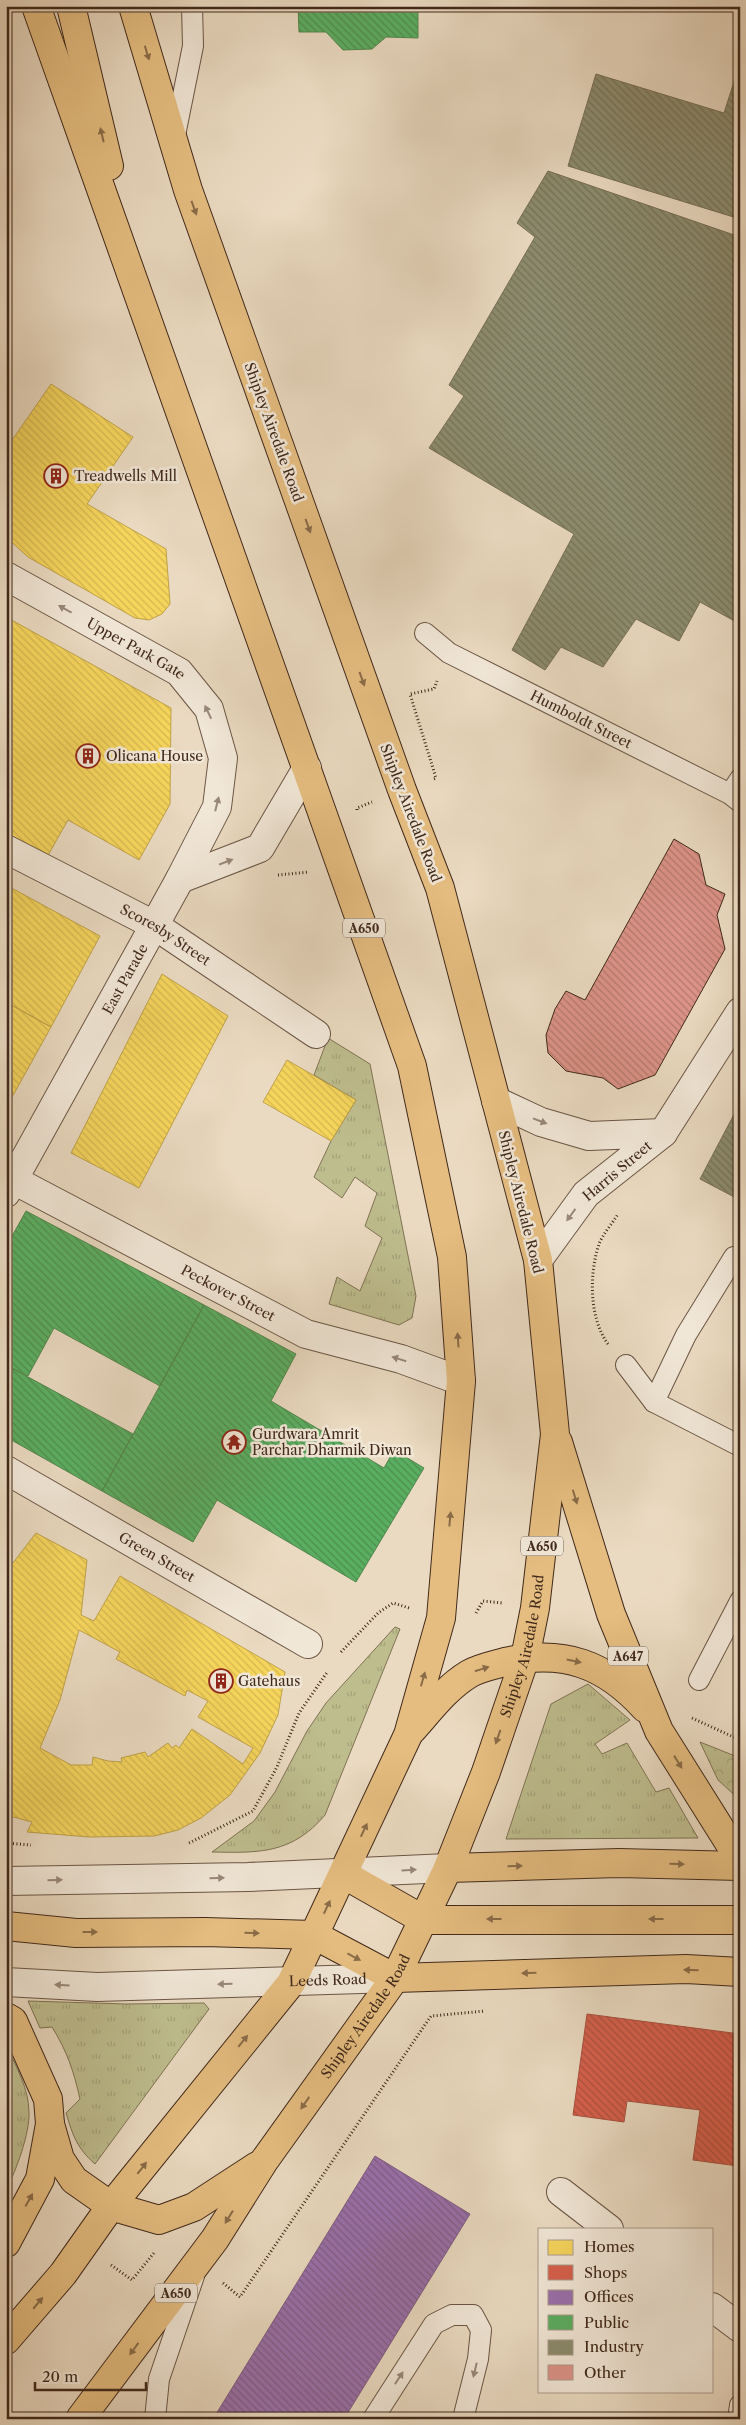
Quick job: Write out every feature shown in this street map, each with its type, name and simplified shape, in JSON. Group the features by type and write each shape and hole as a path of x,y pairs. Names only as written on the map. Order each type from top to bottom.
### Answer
{"main road":[{"name":"A650","path":"6,2340 84,2245 111,2206 291,1983 314,1935 408,1735 441,1618 462,1381 452,1257 412,1066 36,6"},
{"path":"71,6 141,302"},
{"name":"Shipley Airedale Road","path":"80,2419 216,2239 264,2161 395,1978 424,1920 448,1868 486,1772 525,1658 535,1608 555,1434 538,1260 440,888 402,790 188,190 133,6"},
{"name":"A647","path":"555,1434 611,1614 659,1730 740,1860"},
{"path":"408,1735 445,1692 470,1673 525,1658 573,1660 600,1670 627,1688 645,1708 659,1730"},
{"path":"448,1868 620,1863 740,1866"},
{"path":"343,1874 424,1920 740,1920"},
{"path":"6,1926 76,1932 205,1932 314,1935 395,1978"},
{"name":"Leeds Road","path":"395,1978 686,1969 740,1972"},
{"path":"6,2017 13,2020 48,2099 50,2124 60,2159 74,2180 111,2206 158,2220 194,2207 264,2161"},
{"path":"6,2243 40,2179 50,2124"}],"street":[{"name":"Upper Park Gate","path":"6,576 179,672 209,709 224,758"},
{"name":"East Parade","path":"9,1183 180,879 217,807 224,758"},
{"path":"180,879 260,848 307,768"},
{"name":"Scoresby Street","path":"6,849 154,925 316,1034"},
{"name":"Harris Street","path":"538,1260 586,1194 663,1133 732,1040 740,1012"},
{"name":"Harris Street","path":"496,1101 541,1122 589,1136 663,1133"},
{"name":"Peckover Street","path":"9,1183 306,1334 401,1359 462,1381"},
{"name":"Green Street","path":"6,1470 308,1644"},
{"path":"6,1881 343,1874 448,1868"},
{"name":"Leeds Road","path":"6,1982 97,1987 291,1983 395,1978"},
{"path":"560,2192 608,2228"},
{"path":"714,2308 740,2328"}],"lane":[{"path":"174,143 193,46 192,6"},
{"name":"Humboldt Street","path":"425,633 449,653 737,792"},
{"path":"654,1402 686,1335 734,1257"},
{"path":"626,1365 654,1402 740,1446"},
{"path":"699,1680 740,1601"},
{"path":"155,2419 159,2379 199,2262"},
{"path":"373,2419 434,2324 452,2315 473,2316 481,2330 478,2359 463,2419"},
{"path":"738,2419 740,2405"}],"path":[{"path":"622,1206 600,1244 593,1275 596,1321 605,1340 626,1365"},
{"path":"336,1657 378,1612 393,1603 441,1618"},
{"path":"181,1844 190,1843 253,1812 278,1767 299,1713 331,1665"},
{"path":"686,1716 740,1740"},
{"path":"6,1843 33,1845"},
{"path":"199,2262 240,2297 431,2016 489,2011"},
{"path":"84,2245 132,2280 156,2251"}],"green space":[{"path":"328,1038 370,1064 416,1296 412,1318 399,1325 329,1304 337,1277 360,1291 382,1238 365,1226 377,1193 355,1177 342,1198 314,1177 331,1141 356,1100 314,1075"},
{"path":"395,1627 400,1629 325,1815 313,1828 300,1837 274,1849 245,1852 212,1852 254,1821 275,1792 307,1731 326,1703"},
{"path":"588,1684 630,1720 595,1744 602,1754 627,1743 656,1792 669,1788 698,1838 506,1839 551,1704"},
{"path":"700,1742 740,1758 740,1800 718,1780"},
{"path":"28,2001 126,2004 204,2003 209,2009 95,2164 76,2141 66,2113 80,2099 66,2053 52,2027 40,2028"},
{"path":"6,2045 18,2069 27,2095 29,2121 22,2152 6,2190"}],"building: Homes":[{"name":"Treadwells Mill","path":"51,384 133,437 87,504 166,549 170,604 162,614 149,620 135,618 28,557 6,537 6,449"},
{"name":"Olicana House","path":"6,617 171,708 170,804 139,860 68,820 47,857 6,835"},
{"path":"6,885 100,936 51,1027 6,1002"},
{"path":"162,974 228,1016 139,1188 71,1153"},
{"path":"6,1002 51,1027 6,1108"},
{"path":"287,1060 356,1100 331,1141 263,1102"},
{"name":"Gatehaus","path":"36,1533 87,1560 81,1615 94,1621 120,1576 285,1672 278,1715 260,1753 230,1795 201,1818 178,1830 154,1836 90,1837 27,1832 32,1822 6,1815 6,1572","holes":["79,1630 120,1652 116,1659 185,1696 187,1690 208,1701 198,1717 253,1748 243,1764 192,1729 179,1748 176,1745 172,1748 168,1743 148,1757 145,1752 121,1758 122,1762 93,1757 92,1765 71,1765 40,1748 60,1700"]}],"building: Shops":[{"path":"587,2014 740,2034 738,2166 693,2160 700,2110 627,2101 624,2122 573,2115"}],"building: Offices":[{"path":"375,2156 470,2214 344,2419 213,2419"}],"building: Public":[{"path":"298,6 418,6 418,38 386,37 372,49 343,50 326,32 299,32"},
{"path":"26,1211 204,1305 160,1386 54,1328 28,1376 6,1365 6,1247"},
{"name":"Gurdwara Amrit Parchar Dharmik Diwan","path":"204,1305 296,1354 271,1401 384,1468 394,1450 424,1468 356,1582 217,1500 193,1542 102,1491"},
{"path":"6,1365 133,1434 102,1491 6,1437"}],"building: Industry":[{"path":"740,63 740,219 568,166 596,74 724,113"},
{"path":"548,171 740,237 740,624 700,602 679,641 636,619 603,667 561,647 545,670 512,650 574,534 429,448 464,396 449,385 535,237 517,223"},
{"path":"740,1103 740,1200 700,1179"}],"building: Other":[{"path":"674,839 699,854 706,885 725,894 717,915 725,949 655,1075 618,1089 603,1078 566,1071 548,1053 546,1035 555,1009 566,991 585,1000"}],"place":[{"name":"Treadwells Mill","path":"56,476"},
{"name":"Olicana House","path":"88,756"},
{"name":"Gurdwara Amrit Parchar Dharmik Diwan","path":"234,1442"},
{"name":"Gatehaus","path":"221,1681"}]}
